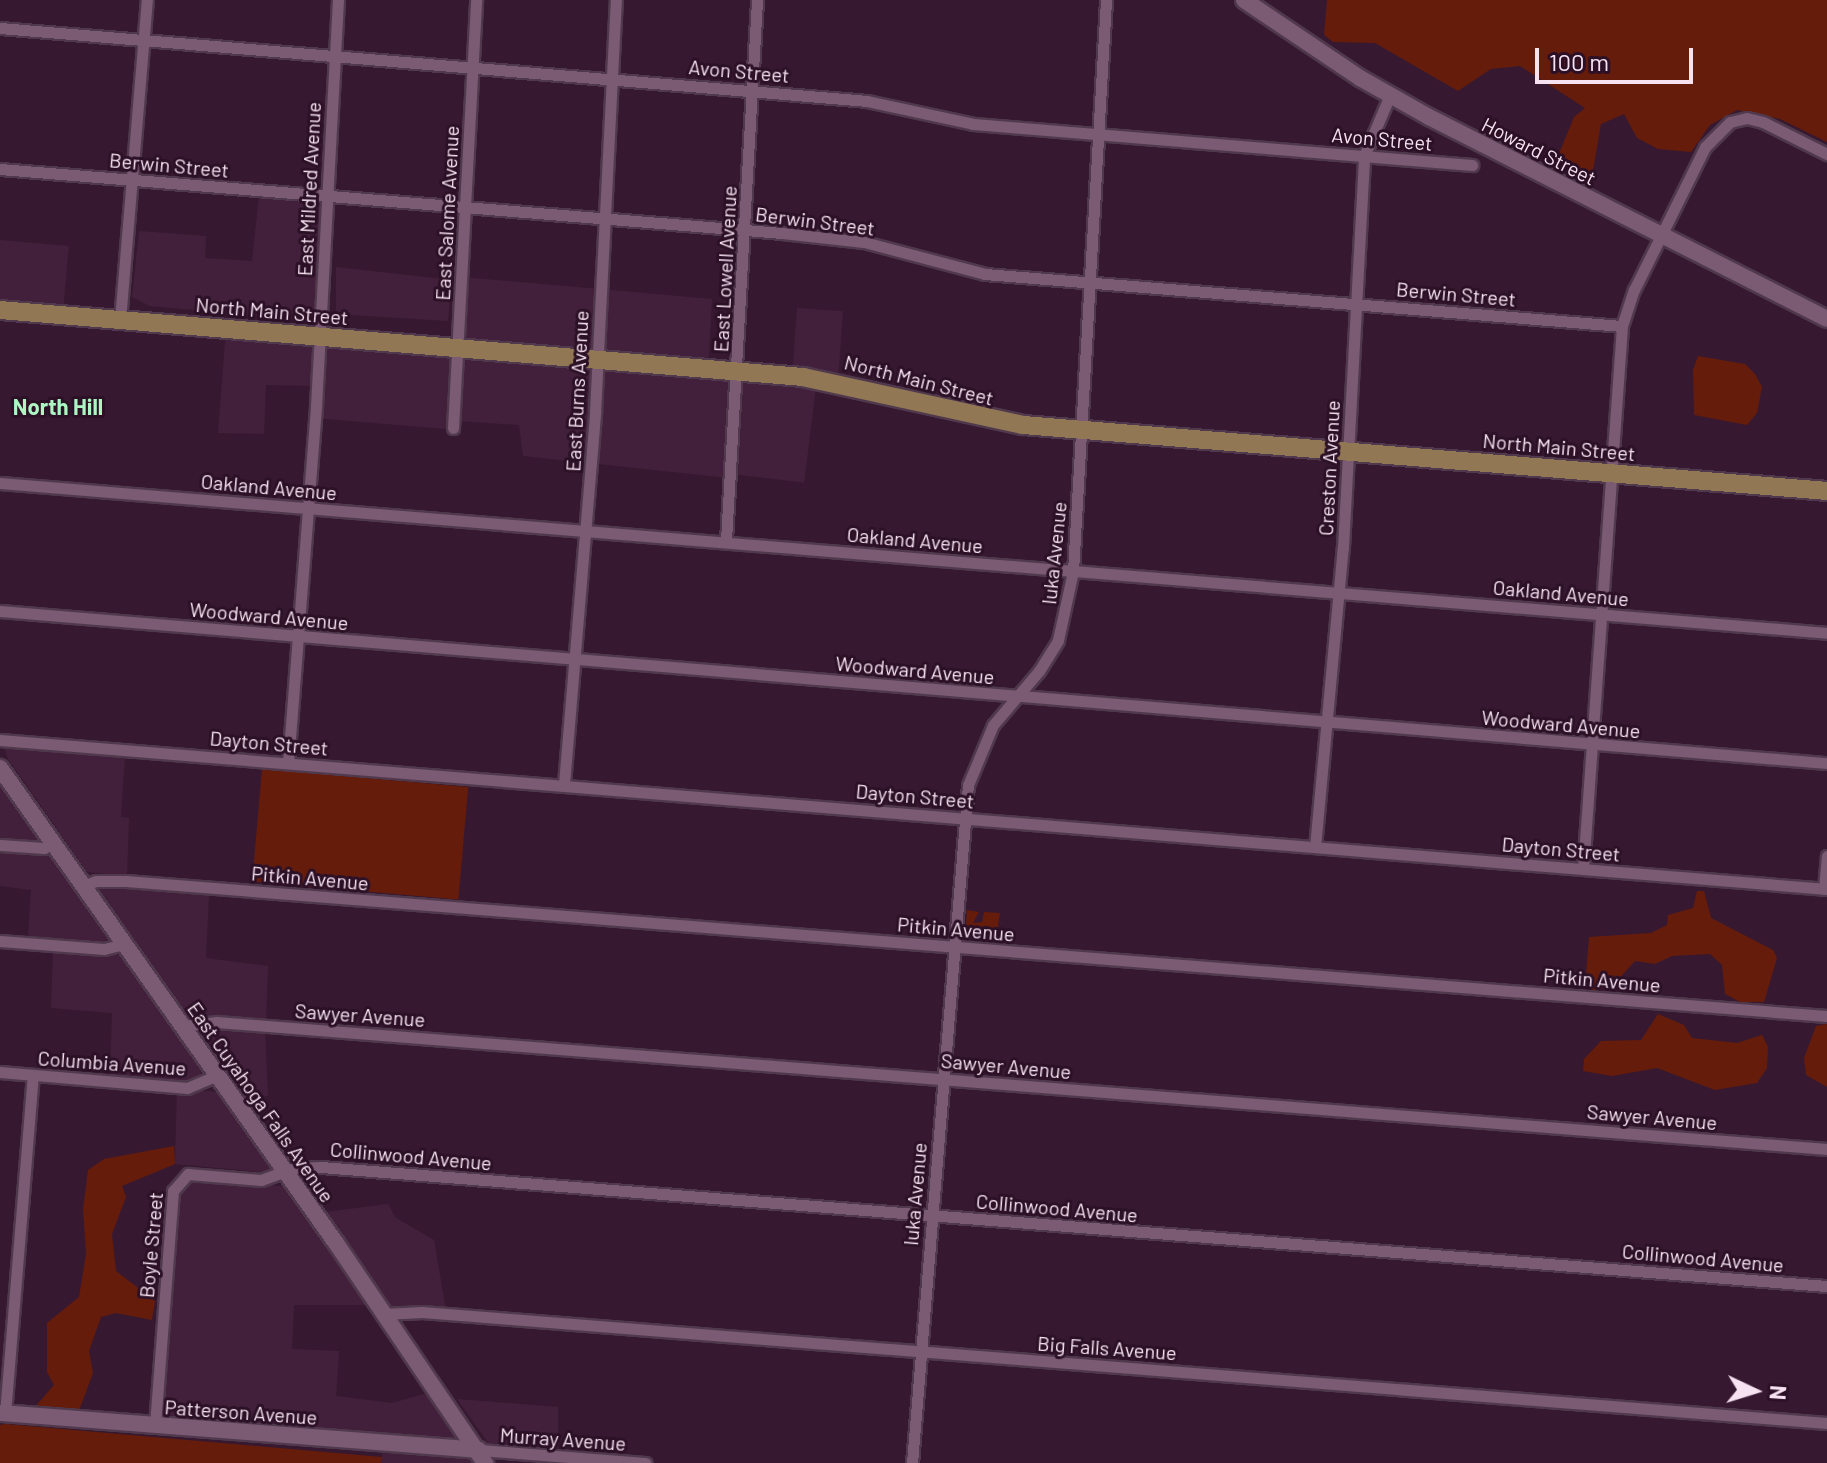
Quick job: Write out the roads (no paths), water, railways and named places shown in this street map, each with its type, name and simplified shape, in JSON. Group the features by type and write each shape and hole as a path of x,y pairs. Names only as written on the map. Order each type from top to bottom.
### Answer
{"main road":[{"name":"North Main Street","path":"0,310 737,370 828,381 998,421 1827,491"}],"street":[{"path":"120,320 147,0"},
{"name":"East Mildred Avenue","path":"288,763 309,509 338,0"},
{"name":"East Salome Avenue","path":"453,428 476,0"},
{"name":"East Burns Avenue","path":"564,784 597,359 616,0"},
{"name":"East Lowell Avenue","path":"726,540 757,0"},
{"name":"Iuka Avenue","path":"912,1463 963,819 980,749 1058,640 1073,571 1106,0"},
{"name":"Howard Street","path":"1244,0 1390,95 1827,319"},
{"name":"Avon Street","path":"0,28 752,90 867,101 973,124 1472,165"},
{"name":"Creston Avenue","path":"1315,847 1339,594 1364,156 1390,95"},
{"path":"1583,869 1604,615 1622,326 1705,147 1730,122 1747,118 1763,122 1827,154"},
{"name":"Berwin Street","path":"0,169 745,230 864,242 969,272 1622,326"},
{"name":"Oakland Avenue","path":"0,483 726,540 1827,633"},
{"name":"Woodward Avenue","path":"0,611 1827,763"},
{"name":"Dayton Street","path":"0,740 1826,889"},
{"name":"East Cuyahoga Falls Avenue","path":"0,768 218,1075 482,1457"},
{"path":"0,845 44,848 52,843"},
{"path":"1826,889 1827,856"},
{"name":"Pitkin Avenue","path":"83,886 121,881 1827,1016"},
{"path":"0,941 104,949 124,944"},
{"name":"Sawyer Avenue","path":"183,1026 217,1022 1827,1149"},
{"name":"Columbia Avenue","path":"0,1072 187,1088 218,1075"},
{"path":"3,1414 33,1075"},
{"name":"Collinwood Avenue","path":"285,1173 321,1167 1827,1286"},
{"name":"Boyle Street","path":"155,1425 175,1183 188,1174 261,1180 285,1173"},
{"name":"Big Falls Avenue","path":"384,1314 422,1312 1827,1423"},
{"name":"Patterson Avenue","path":"3,1414 155,1425 482,1457"},
{"name":"Murray Avenue","path":"482,1457 645,1463"}],"district":[{"name":"North Hill","path":"58,407"}]}
